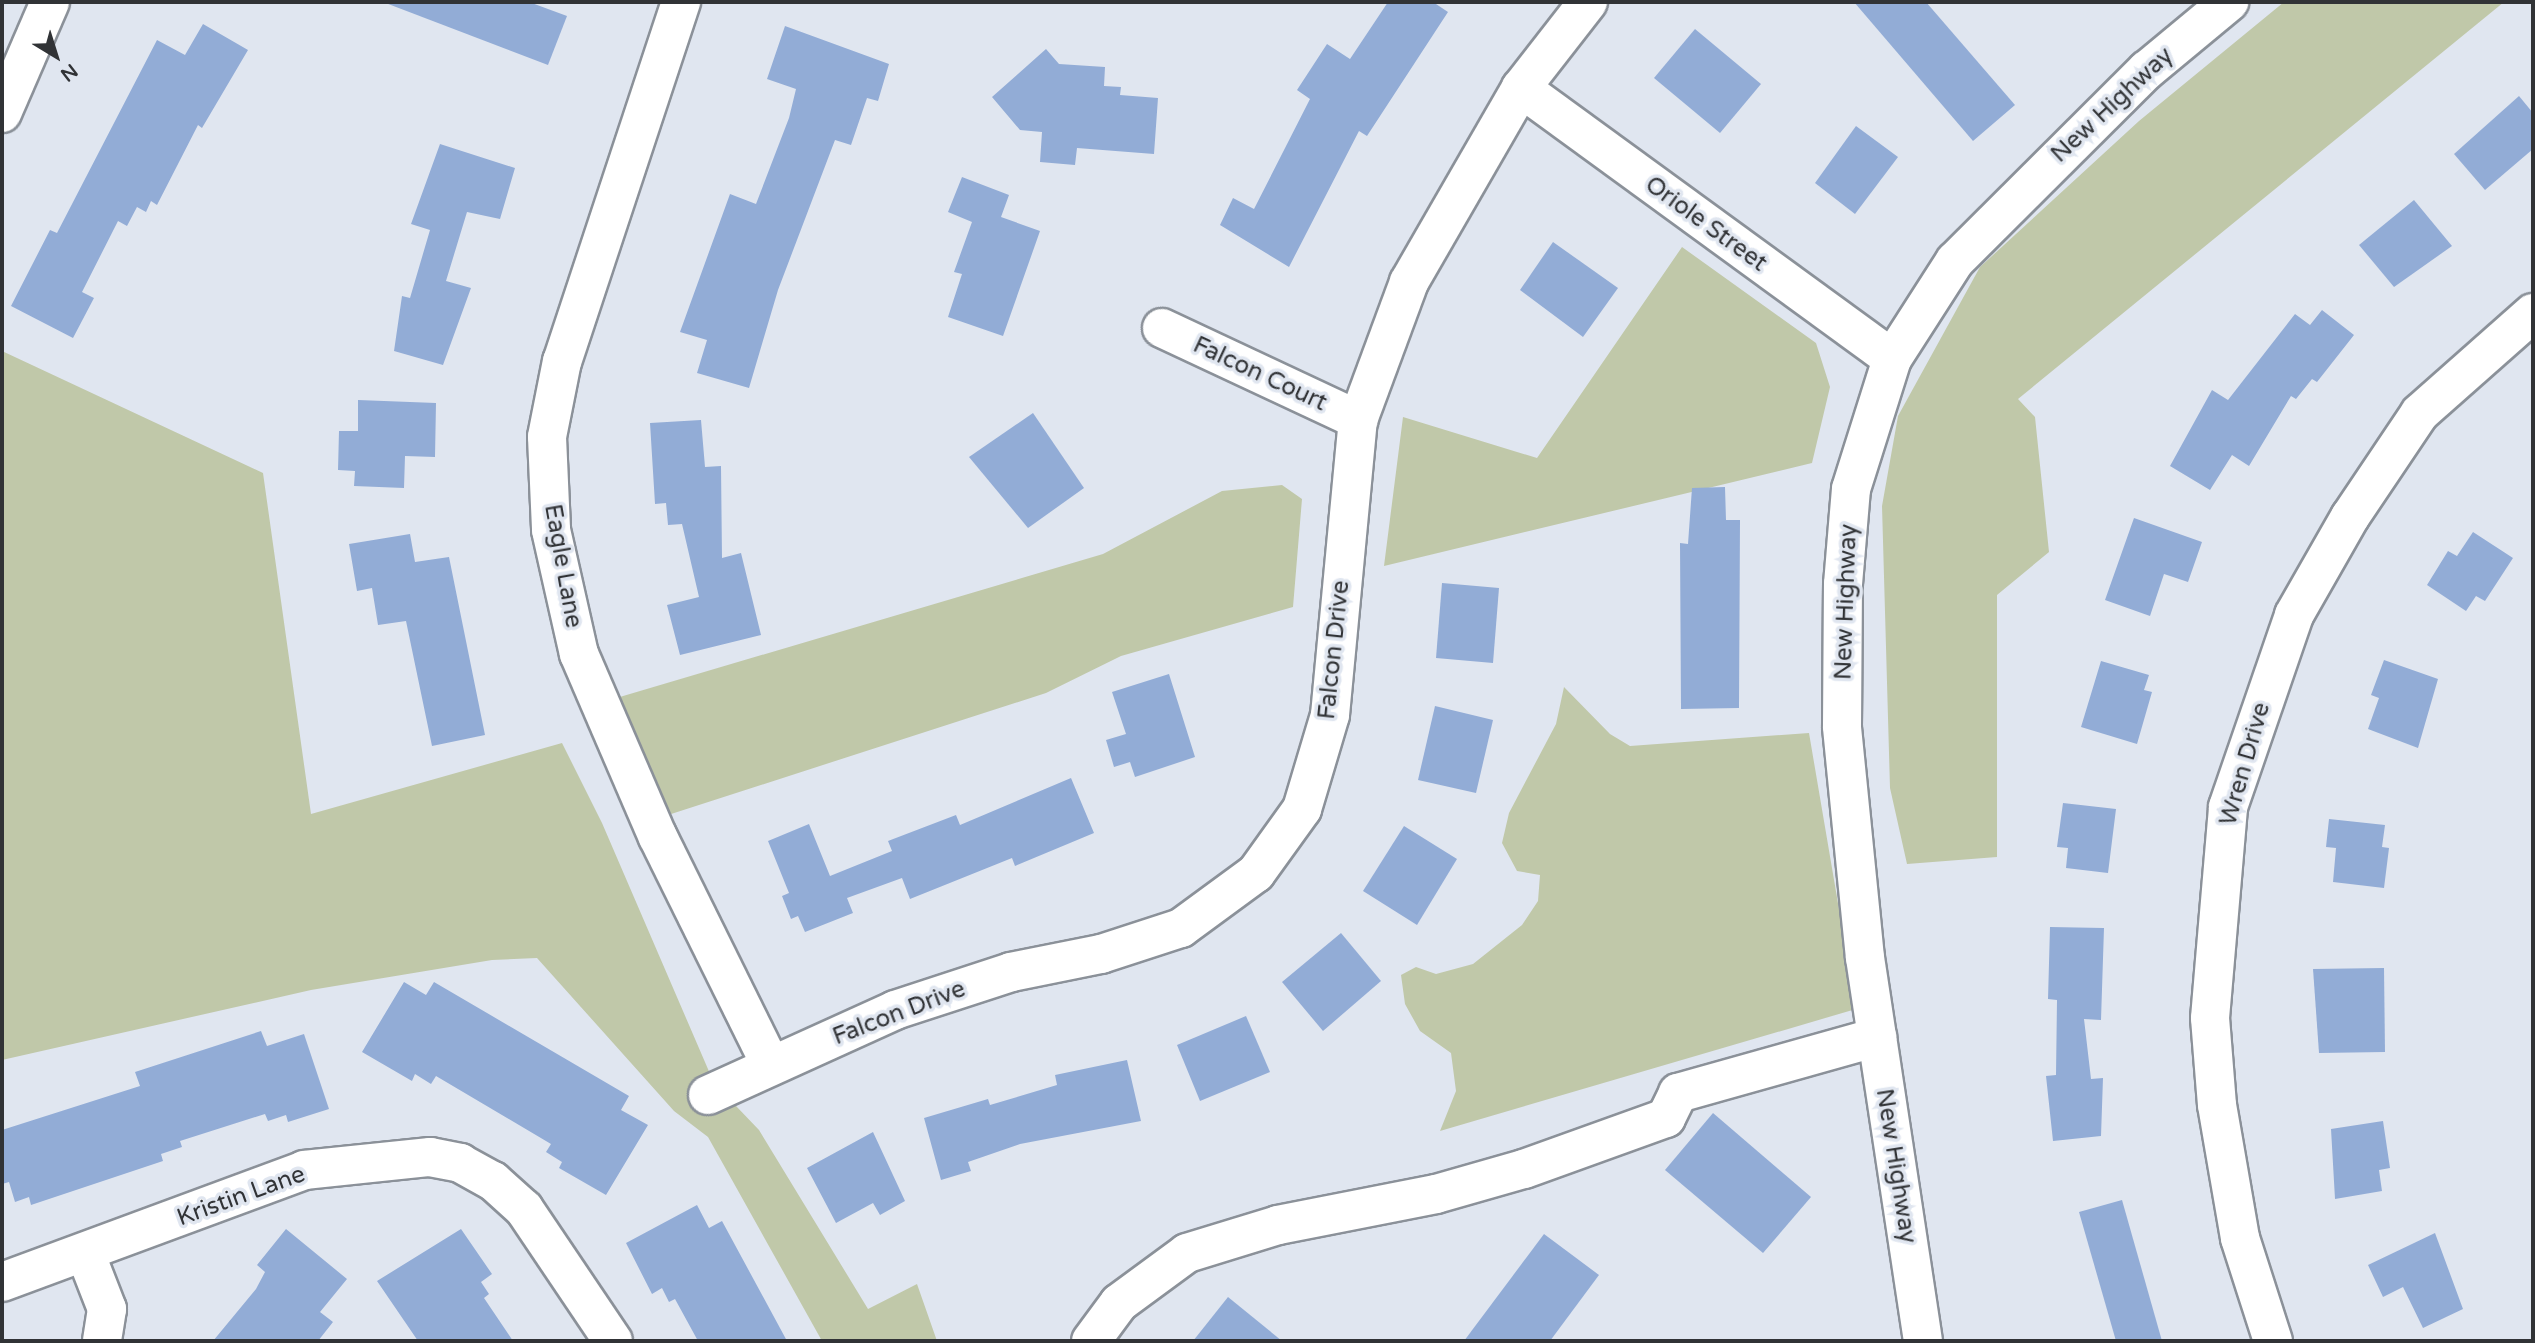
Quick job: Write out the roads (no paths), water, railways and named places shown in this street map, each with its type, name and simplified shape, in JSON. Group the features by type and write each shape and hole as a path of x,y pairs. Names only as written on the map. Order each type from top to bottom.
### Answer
{"street":[{"path":"2,113 50,2"},
{"name":"Eagle Lane","path":"681,2 562,362 547,437 551,530 579,654 658,837 771,1066"},
{"name":"Falcon Drive","path":"708,1095 895,1010 1011,972 1101,954 1181,928 1256,873 1302,809 1330,715 1358,420 1409,282 1521,88 1588,2"},
{"name":"New Highway","path":"1923,1341 1877,1037 1842,726 1843,584 1851,489 1892,359 1955,261 2147,70 2229,2"},
{"name":"Oriole Street","path":"1521,88 1892,359"},
{"name":"Wren Drive","path":"2273,1341 2240,1238 2216,1093 2210,1018 2228,807 2294,615 2350,517 2420,413 2533,313"},
{"name":"Falcon Court","path":"1162,328 1358,420"},
{"path":"1091,1341 1119,1303 1187,1253 1278,1225 1436,1194 1524,1169 1666,1118 1678,1093 1877,1037"},
{"name":"Kristin Lane","path":"2,1282 86,1255 304,1170 430,1157 460,1163 494,1181 524,1209 613,1341"},
{"path":"86,1255 107,1309 102,1341"}]}
